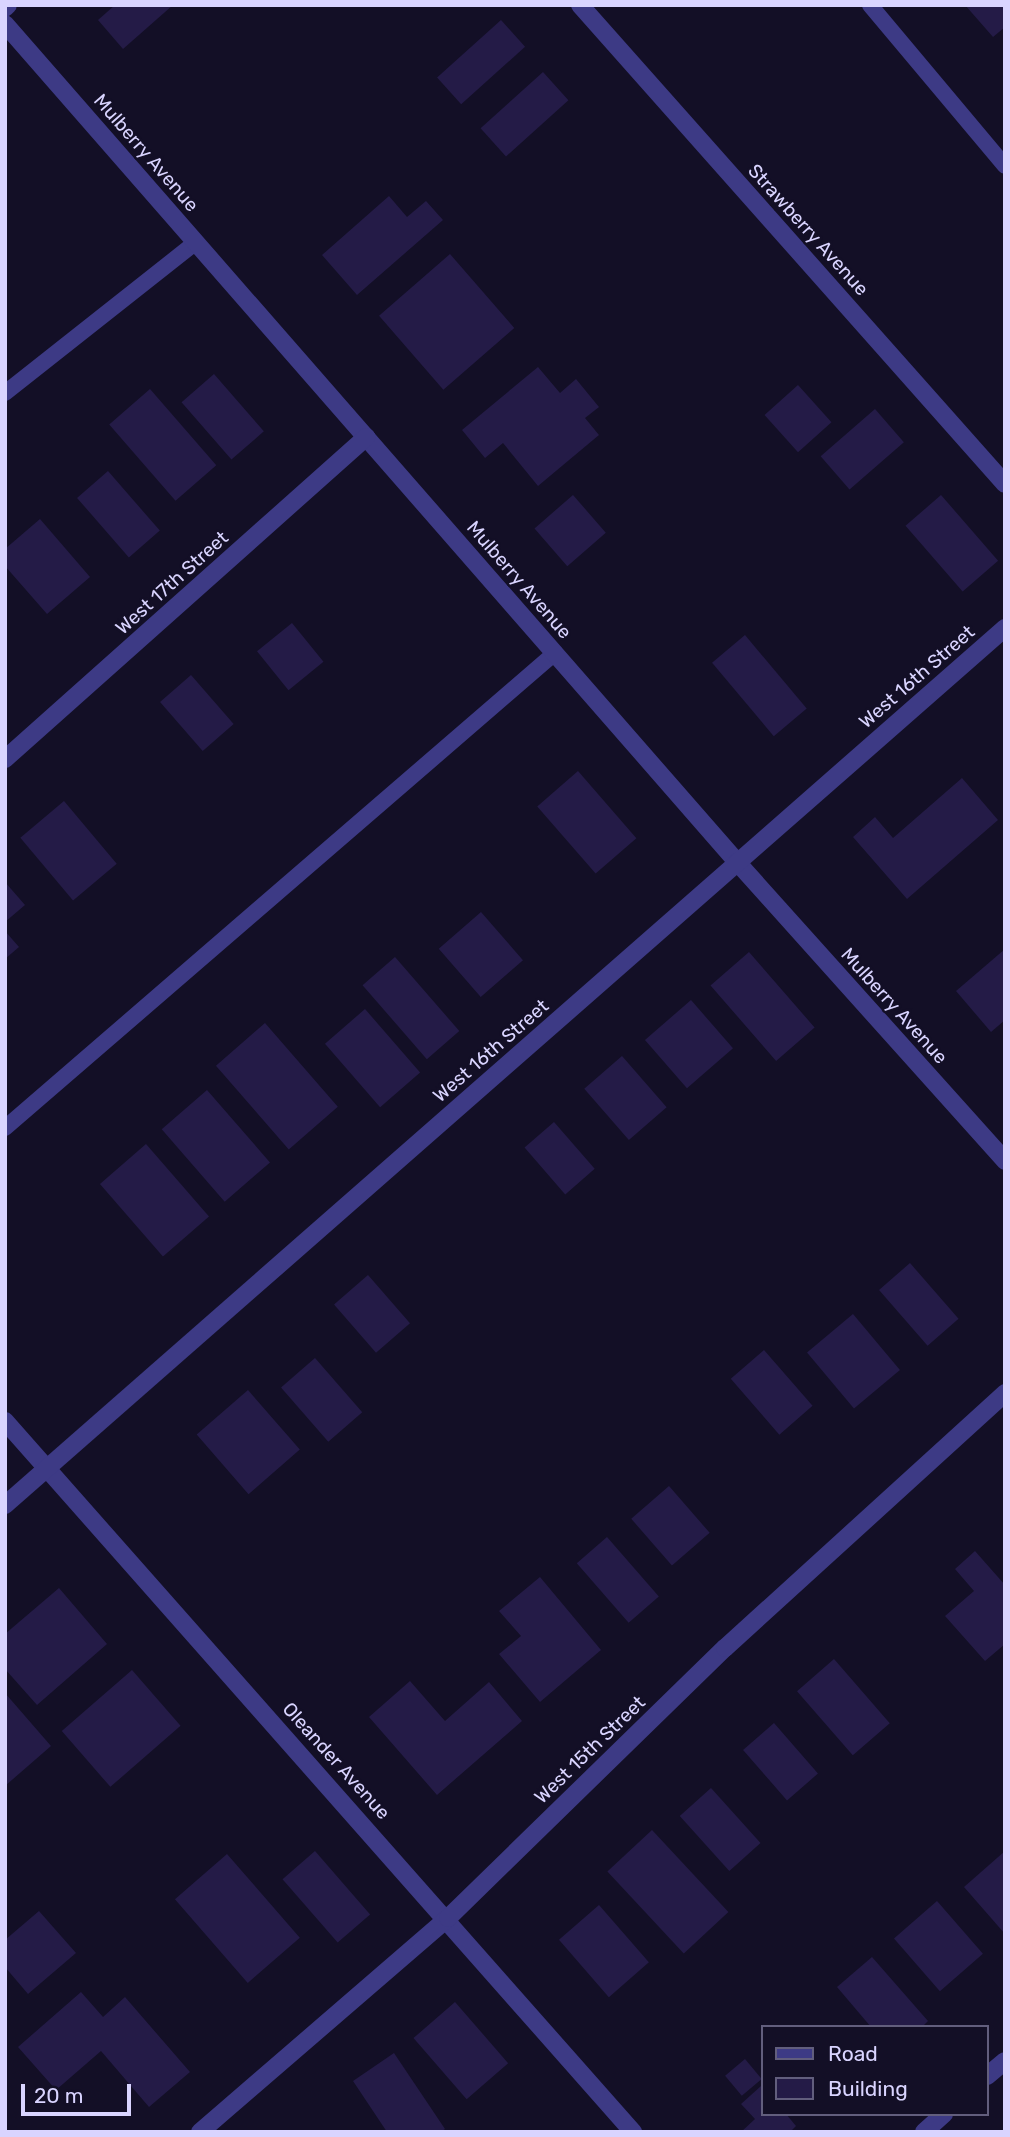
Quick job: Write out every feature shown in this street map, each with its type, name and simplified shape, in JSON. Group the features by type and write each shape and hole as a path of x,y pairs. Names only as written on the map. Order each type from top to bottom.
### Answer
{"street":[{"name":"Strawberry Avenue","path":"580,5 1005,484"},
{"name":"Mulberry Avenue","path":"5,24 737,862 1005,1161"},
{"name":"West 17th Street","path":"5,760 367,437"},
{"name":"West 16th Street","path":"5,1505 1005,628"},
{"name":"West 15th Street","path":"200,2132 449,1918 724,1648 1005,1393"},
{"name":"Oleander Avenue","path":"5,1421 449,1918 633,2132"},
{"path":"989,2074 1005,2061"},
{"path":"925,2132 942,2116"}],"lane":[{"path":"870,5 1005,166"},
{"path":"5,393 196,242"},
{"path":"5,1128 555,653"}],"building":[{"path":"115,5 173,5 123,49 98,20"},
{"path":"965,5 1005,5 1005,27 993,37"},
{"path":"501,20 525,47 461,104 437,78"},
{"path":"543,72 568,100 506,156 481,128"},
{"path":"389,196 407,217 426,201 443,220 357,295 322,255"},
{"path":"450,254 514,328 443,390 379,316"},
{"path":"538,367 560,393 576,379 599,407 585,418 599,435 538,486 503,443 485,458 462,430"},
{"path":"214,374 264,431 231,460 182,402"},
{"path":"798,385 831,422 798,452 765,415"},
{"path":"150,389 216,465 176,501 109,424"},
{"path":"875,409 904,442 850,489 821,456"},
{"path":"108,471 160,531 129,558 77,498"},
{"path":"573,495 606,533 567,566 535,528"},
{"path":"941,495 998,561 963,591 906,526"},
{"path":"40,519 90,577 47,614 5,566 5,549"},
{"path":"292,623 323,662 288,690 257,651"},
{"path":"745,635 807,709 774,736 712,663"},
{"path":"191,675 234,724 203,751 160,702"},
{"path":"578,771 636,838 596,874 537,806"},
{"path":"962,778 998,820 907,899 853,837 875,817 893,838"},
{"path":"64,801 117,864 73,900 20,838"},
{"path":"5,882 25,905 5,922"},
{"path":"481,912 523,960 481,997 439,949"},
{"path":"5,931 19,947 5,959"},
{"path":"1005,949 1005,1020 991,1032 956,991"},
{"path":"749,952 815,1027 776,1061 711,985"},
{"path":"395,957 459,1031 427,1059 363,985"},
{"path":"691,1000 733,1048 687,1088 645,1040"},
{"path":"365,1009 420,1072 380,1107 325,1044"},
{"path":"265,1023 338,1107 289,1149 216,1066"},
{"path":"622,1056 667,1107 629,1140 584,1089"},
{"path":"207,1090 270,1162 225,1202 162,1129"},
{"path":"554,1122 595,1169 565,1194 525,1148"},
{"path":"146,1144 209,1216 163,1256 100,1184"},
{"path":"910,1263 959,1319 928,1346 879,1290"},
{"path":"368,1275 410,1323 376,1353 334,1305"},
{"path":"853,1314 900,1370 854,1408 807,1353"},
{"path":"764,1350 813,1406 779,1435 731,1379"},
{"path":"315,1358 362,1412 328,1442 281,1388"},
{"path":"248,1390 300,1450 249,1494 197,1435"},
{"path":"669,1486 710,1533 672,1566 631,1519"},
{"path":"607,1537 659,1597 629,1623 577,1563"},
{"path":"975,1551 1005,1585 1005,1644 985,1661 945,1616 974,1591 955,1569"},
{"path":"540,1577 601,1650 540,1702 499,1654 521,1636 499,1611"},
{"path":"59,1588 107,1644 37,1705 5,1669 5,1634"},
{"path":"834,1659 890,1723 853,1755 797,1691"},
{"path":"132,1670 181,1726 110,1787 62,1731"},
{"path":"410,1681 445,1721 489,1682 522,1721 437,1795 369,1717"},
{"path":"5,1693 51,1746 5,1786"},
{"path":"774,1723 818,1774 787,1800 743,1750"},
{"path":"711,1788 761,1843 729,1871 680,1816"},
{"path":"652,1830 728,1912 684,1954 607,1872"},
{"path":"315,1851 370,1914 338,1943 283,1879"},
{"path":"1005,1851 1005,1934 964,1887"},
{"path":"227,1854 300,1938 248,1983 175,1899"},
{"path":"937,1901 983,1954 940,1991 894,1938"},
{"path":"599,1905 649,1962 609,1997 559,1940"},
{"path":"39,1911 76,1953 28,1994 5,1967 5,1940"},
{"path":"872,1957 928,2021 924,2025 869,2025 837,1987"},
{"path":"81,1992 103,2017 125,1997 190,2072 149,2107 101,2051 56,2090 18,2047"},
{"path":"455,2002 508,2063 467,2099 413,2038"},
{"path":"394,2053 445,2129 441,2132 387,2132 353,2081"},
{"path":"745,2059 762,2079 742,2096 725,2076"},
{"path":"761,2086 762,2116 788,2116 796,2126 790,2132 741,2132 755,2119 741,2104"}]}
